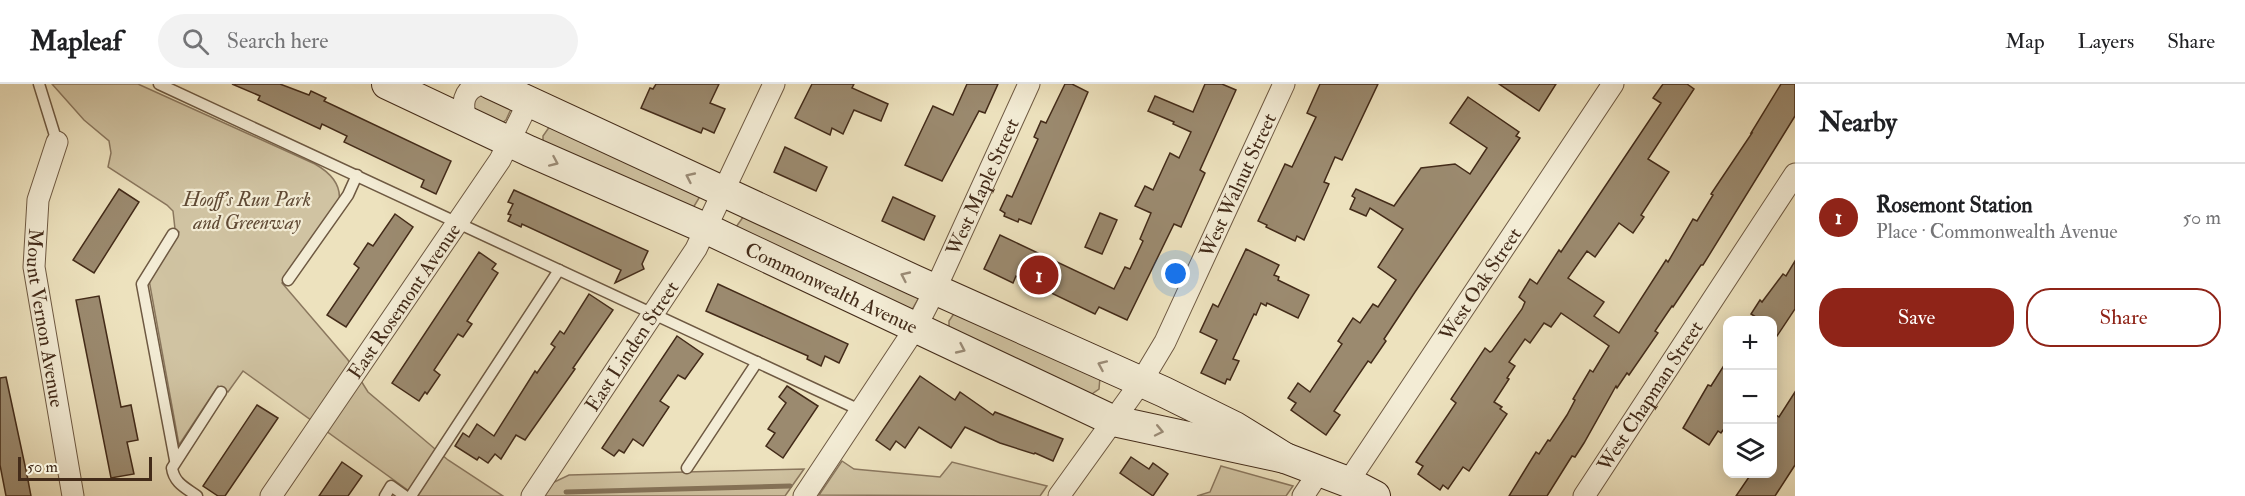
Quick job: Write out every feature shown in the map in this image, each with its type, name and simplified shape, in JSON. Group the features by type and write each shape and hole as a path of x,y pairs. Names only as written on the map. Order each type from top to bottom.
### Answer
{"street":[{"name":"Commonwealth Avenue","path":"387,84 509,142 707,229 1114,421 1285,458"},
{"name":"East Linden Street","path":"532,496 696,249 774,84"},
{"name":"West Maple Street","path":"804,496 862,411 915,327 935,290 1029,84"},
{"name":"West Walnut Street","path":"1059,496 1141,382 1165,342 1284,84"},
{"name":"West Oak Street","path":"1348,482 1612,84"},
{"path":"468,122 462,109 465,96 473,87 504,89"},
{"name":"Commonwealth Avenue","path":"504,89 935,290 1141,382 1235,428 1285,458 1348,482 1375,496"},
{"name":"East Rosemont Avenue","path":"271,496 500,160 509,142 504,89"},
{"name":"Mount Vernon Avenue","path":"57,142 38,200 34,267 73,496"},
{"name":"West Chapman Street","path":"1584,496 1795,174"},
{"path":"1303,496 1319,472"}],"lane":[{"path":"39,84 57,142"},
{"path":"159,84 862,411"},
{"path":"288,280 348,195 357,175"},
{"path":"172,234 142,284 175,460"},
{"path":"411,496 559,270"},
{"path":"687,468 757,362"},
{"path":"198,496 180,484 173,476 172,468 175,460 221,392"},
{"path":"385,496 391,486 405,496"}],"green space":[{"name":"Hooff's Run Park and Greenway","path":"52,84 138,84 315,164 330,175 338,190 339,202 282,283 348,360 368,392 448,460 503,496 416,496 243,371 228,392 218,386 179,445 149,280 179,232 175,229 173,211 108,167 111,153 109,141 84,120"},
{"path":"479,90 511,109 506,120 499,125 477,117 471,100"},
{"path":"550,126 698,192 699,198 693,208 543,142 543,136"},
{"path":"746,213 922,292 909,315 736,227"},
{"path":"955,312 1100,377 1099,389 1089,396 949,328 949,321"},
{"path":"842,461 854,469 940,477 952,462 1047,486 1040,496 819,495"},
{"path":"1221,466 1293,486 1286,496 1197,496 1210,492"},
{"path":"804,469 785,496 525,496 569,475"}],"building":[{"path":"232,84 280,84 309,95 311,91 326,98 324,101 451,161 436,194 421,187 424,180 344,142 347,136 322,124 320,129 258,100 260,96"},
{"path":"656,84 719,84 710,103 725,109 714,133 703,128 701,133 641,108 650,88 653,89"},
{"path":"812,84 854,84 852,88 888,104 881,121 854,110 843,134 832,128 830,135 795,118"},
{"path":"967,84 998,84 985,113 979,111 942,181 905,165 933,106 953,115"},
{"path":"1065,84 1072,84 1088,92 1031,224 1019,219 1018,222 1004,216 1005,213 1000,210 1007,195 1012,197 1038,139 1034,137 1041,121 1046,123"},
{"path":"1205,84 1222,84 1236,90 1200,170 1205,173 1181,227 1174,224 1127,320 1099,307 1095,314 1016,276 1013,283 984,269 1000,235 1114,289 1125,267 1130,269 1143,241 1140,239 1151,213 1135,206 1145,186 1153,190 1170,153 1179,158 1191,132 1148,111 1155,96 1193,112"},
{"path":"1320,84 1378,84 1342,160 1335,157 1324,182 1329,184 1304,240 1297,236 1295,241 1258,221 1285,164 1292,167 1316,117 1307,113"},
{"path":"1499,84 1556,84 1539,111"},
{"path":"1663,84 1687,84 1694,89 1648,159 1669,172 1641,215 1644,217 1633,233 1619,223 1595,257 1587,251 1568,278 1604,302 1594,316 1619,333 1666,260 1668,262 1693,219 1697,221 1713,195 1711,194 1752,133 1781,84 1795,84 1795,116 1703,265 1655,331 1658,333 1629,375 1627,373 1617,388 1616,386 1584,443 1575,457 1572,456 1547,496 1509,496 1536,452 1539,454 1548,440 1550,441 1567,415 1575,400 1573,399 1590,370 1593,372 1609,346 1561,313 1551,327 1544,323 1530,343 1525,339 1509,362 1515,366 1494,402 1507,414 1469,471 1463,467 1448,489 1443,485 1440,490 1418,474 1423,466 1416,462 1456,403 1451,399 1485,348 1492,351 1522,309 1525,302 1519,297 1530,279 1537,284 1559,250 1561,252 1661,103 1653,98"},
{"path":"1468,97 1519,132 1516,136 1520,138 1415,292 1384,339 1386,341 1371,363 1368,361 1334,411 1340,415 1326,435 1291,410 1296,403 1288,398 1298,383 1310,392 1342,344 1338,341 1353,318 1360,323 1373,304 1378,307 1396,280 1378,267 1403,229 1370,208 1366,216 1350,209 1355,198 1352,196 1356,189 1394,206 1421,168 1455,164 1470,174 1487,148 1450,123"},
{"path":"785,147 827,167 816,191 774,172"},
{"path":"119,189 139,202 94,273 73,260"},
{"path":"514,190 648,251 642,264 644,269 615,283 621,270 522,224 521,227 508,221 511,215 508,214 513,204 508,202"},
{"path":"893,197 935,216 924,240 882,221"},
{"path":"1100,213 1117,220 1102,254 1085,247"},
{"path":"395,214 413,227 346,327 327,315 359,268 354,264 368,243 373,246"},
{"path":"1246,249 1279,265 1274,275 1279,277 1278,280 1309,295 1298,318 1267,303 1266,306 1261,303 1233,359 1239,361 1230,380 1227,379 1225,384 1201,373 1217,340 1200,332 1213,304 1218,307"},
{"path":"479,252 496,264 492,269 498,273 467,321 472,324 463,337 458,334 434,370 440,375 427,394 425,392 419,401 392,383"},
{"path":"1795,261 1795,309 1777,336 1777,316 1751,314 1783,274 1786,276"},
{"path":"718,284 848,344 839,363 825,356 821,366 807,359 808,356 706,311"},
{"path":"589,294 613,310 525,440 516,435 501,459 495,454 488,463 479,457 477,460 455,446 463,433 469,437 477,424 494,436 535,371 537,373 555,347 551,344 560,331 564,334"},
{"path":"99,296 121,407 131,405 138,440 127,442 134,474 111,478 76,300"},
{"path":"677,336 703,354 685,379 678,375 660,401 669,407 643,446 633,439 624,453 619,450 614,456 602,448"},
{"path":"1723,367 1723,430 1721,433 1718,431 1709,445 1683,428 1708,385 1711,386"},
{"path":"920,376 955,400 960,392 993,415 995,412 1063,439 1053,461 1000,443 965,427 951,448 919,427 905,448 896,441 890,450 876,440"},
{"path":"6,377 31,496 6,496 0,465 0,378"},
{"path":"787,386 818,406 783,458 766,446 775,433 768,429 786,403 779,397"},
{"path":"1795,392 1795,465 1775,496 1736,496 1748,478 1777,478 1777,416 1779,417"},
{"path":"257,405 278,418 225,496 218,496 203,486"},
{"path":"1131,457 1149,469 1153,463 1168,474 1153,496 1120,473"},
{"path":"342,462 362,476 348,496 319,496"}],"waterway":[{"path":"566,492 790,486"}],"place":[{"name":"Rosemont Station","path":"1039,275"}]}
